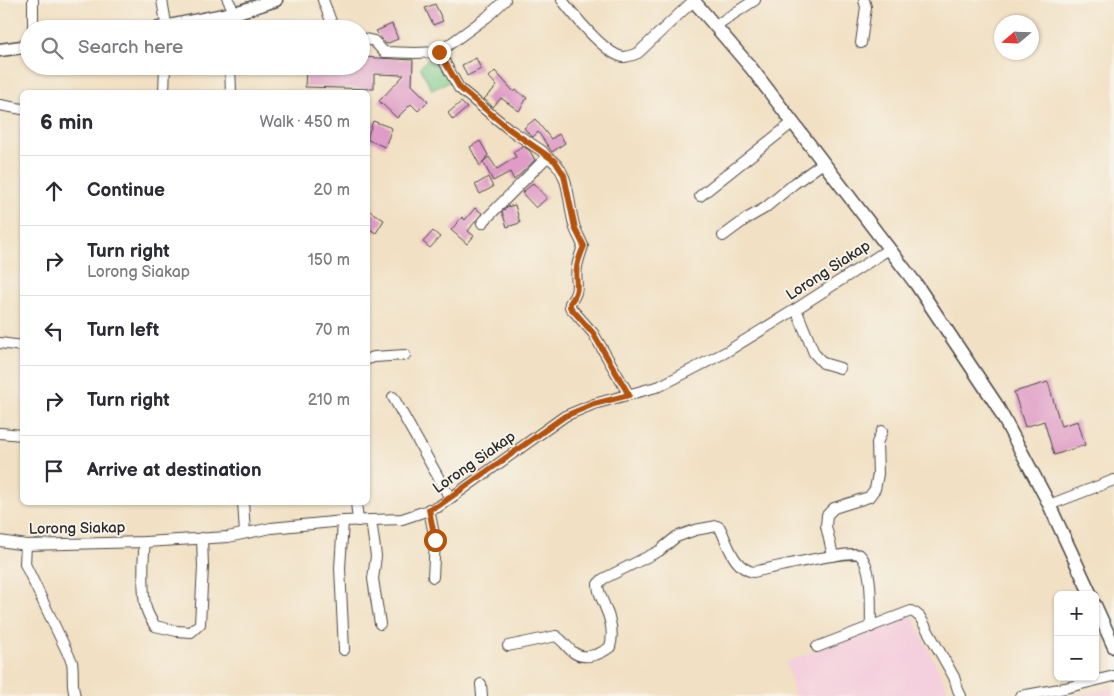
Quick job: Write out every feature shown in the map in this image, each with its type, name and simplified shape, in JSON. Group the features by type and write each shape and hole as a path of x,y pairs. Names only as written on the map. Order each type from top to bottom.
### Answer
{"street":[{"path":"32,20 33,0"},
{"path":"162,0 166,20"},
{"path":"228,0 235,13 234,20"},
{"path":"203,20 235,13 276,0"},
{"path":"323,0 330,20"},
{"path":"370,40 374,41 384,52 439,52 487,17 505,0"},
{"path":"562,0 587,30 614,53 626,57 638,53 693,0 752,70 916,284 996,404 1049,505 1088,591"},
{"path":"715,26 756,0"},
{"path":"861,43 866,7 864,0"},
{"path":"0,50 20,47"},
{"path":"439,52 460,88 509,129 555,161 564,175 575,228 584,246 576,268 578,286 576,295 570,303 570,307 593,333 629,395"},
{"path":"164,90 165,75"},
{"path":"230,75 231,90"},
{"path":"0,105 20,110"},
{"path":"700,196 792,123"},
{"path":"482,223 547,157"},
{"path":"723,236 764,208 823,163"},
{"name":"Lorong Siakap","path":"0,541 26,545 145,542 228,537 270,528 343,521 402,519 438,506 565,416 594,404 660,386 717,356 796,309 889,249"},
{"path":"796,309 814,353 823,363 840,368"},
{"path":"0,343 20,346"},
{"path":"370,358 405,355"},
{"path":"393,397 450,498"},
{"path":"833,556 826,526 827,515 834,508 869,497 874,489 878,474 877,443 882,431"},
{"path":"0,433 20,434"},
{"path":"1049,505 1114,480"},
{"path":"243,505 245,533"},
{"path":"356,505 358,521"},
{"path":"429,509 435,540 433,577"},
{"path":"371,520 376,556 373,579 380,624"},
{"path":"343,521 340,568 344,650"},
{"path":"508,646 556,636 564,641 574,653 586,656 601,654 610,647 613,638 610,622 598,591 598,584 603,579 659,551 676,537 696,530 717,526 720,528 737,563 744,570 753,572 854,552 859,555 866,568 870,586 871,627"},
{"path":"145,542 143,555 145,606 148,615 155,626 191,632 200,624 203,567 202,538"},
{"path":"26,545 25,564 72,662 74,671 72,688 75,696"},
{"path":"817,648 911,611 915,612 920,617 954,677 961,696"},
{"path":"1099,614 1114,647"},
{"path":"1021,696 1114,676"},
{"path":"481,684 482,696"}],"shaded area":[{"path":"911,614 951,696 795,696 786,662"},
{"path":"1114,688 1114,696 1070,696"}],"green space":[{"path":"433,55 441,61 451,81 432,90 420,67"}],"building":[{"path":"435,4 443,21 433,25 425,8"},
{"path":"392,24 398,39 386,44 376,31"},
{"path":"370,58 413,60 412,85 428,101 418,111 411,104 397,118 379,101 404,75 374,74 374,89 305,87 306,75 370,75"},
{"path":"476,58 481,69 467,76 462,65"},
{"path":"495,71 514,92 516,90 527,98 519,111 501,98 493,107 484,99 497,86 489,77"},
{"path":"461,102 467,108 453,120 448,113"},
{"path":"535,119 551,139 559,134 565,143 552,152 538,132 533,137 529,134 524,128"},
{"path":"373,121 392,128 385,147 370,141 370,129"},
{"path":"480,141 488,155 480,166 470,147"},
{"path":"523,146 530,151 535,160 514,180 510,172 493,181 483,162 489,157 497,169 516,157 513,152"},
{"path":"488,177 493,187 480,194 475,185"},
{"path":"533,183 547,198 536,208 522,193"},
{"path":"515,205 520,223 507,227 502,212 507,207"},
{"path":"475,208 482,213 468,231 474,236 467,244 451,230 462,217 465,220"},
{"path":"370,211 384,220 376,233 370,229"},
{"path":"433,231 440,237 430,248 423,242"},
{"path":"1048,382 1061,426 1078,421 1085,445 1054,455 1044,421 1025,427 1014,392"}],"route":[{"path":"435,540 429,509 438,506 565,416 594,404 629,395 593,333 570,307 570,303 576,295 578,286 576,268 584,246 575,228 564,175 555,161 509,129 469,97 460,88 439,52"}]}
